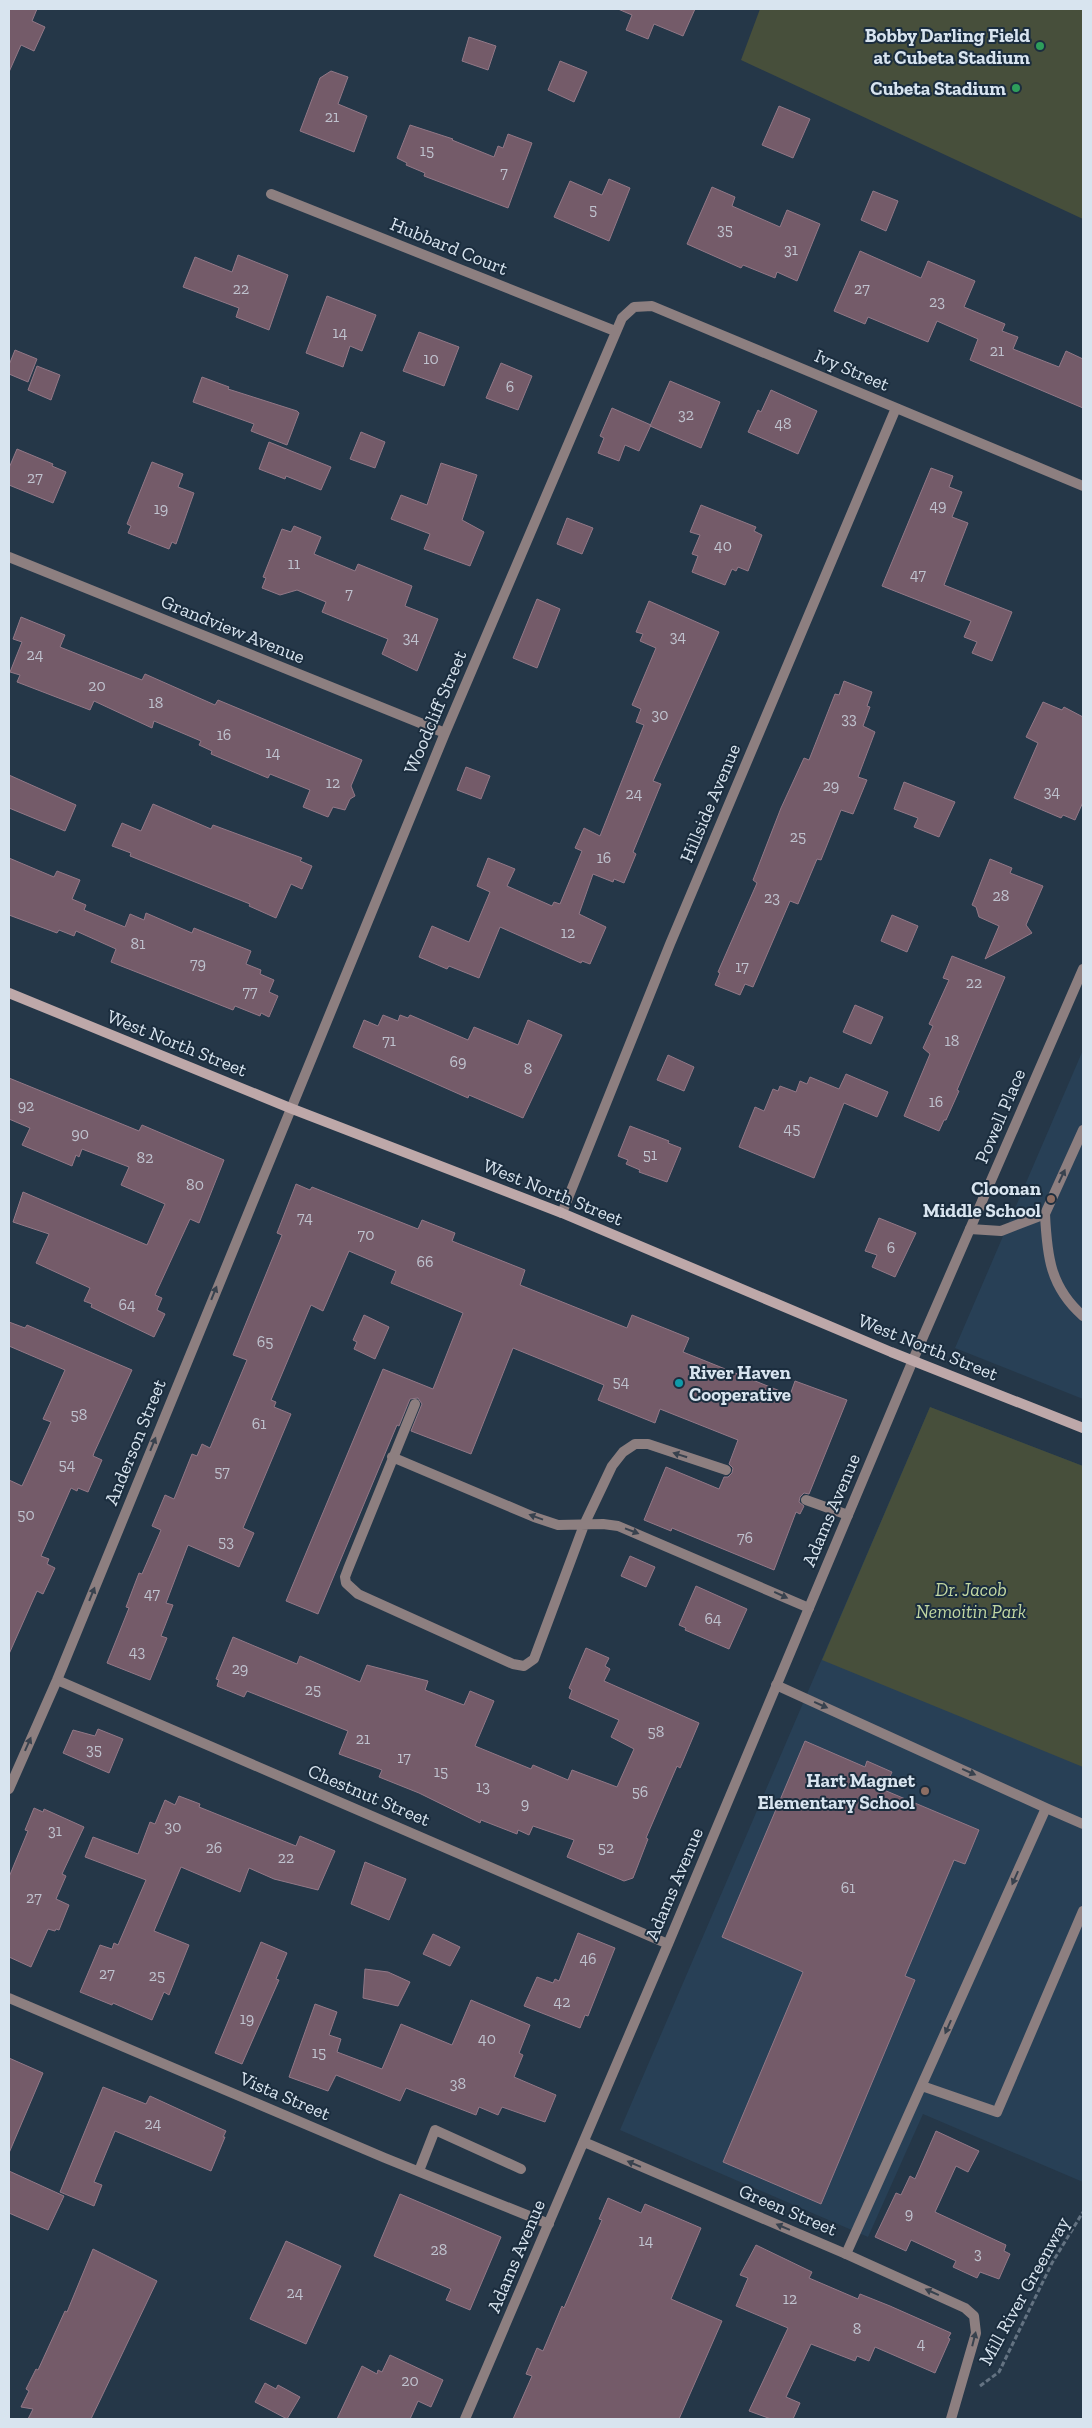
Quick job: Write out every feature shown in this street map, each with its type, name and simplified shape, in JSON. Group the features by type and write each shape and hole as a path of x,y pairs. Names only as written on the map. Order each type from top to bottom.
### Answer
{"street":[{"name":"Hubbard Court","path":"271,194 615,331"},
{"name":"Ivy Street","path":"615,331 628,311 639,305 652,306 1083,486"},
{"name":"Woodcliff Street","path":"290,1108 445,733 615,331"},
{"name":"Hillside Avenue","path":"562,1213 670,944 896,408"},
{"name":"Grandview Avenue","path":"9,557 445,733"},
{"name":"Powell Place","path":"913,1360 1083,969"},
{"name":"West North Street","path":"9,993 290,1108 562,1213 913,1360 1083,1428"},
{"name":"Anderson Street","path":"9,1789 57,1680 290,1108"},
{"path":"1083,1130 1045,1214 1050,1265 1058,1286 1068,1303 1083,1316"},
{"path":"970,1229 1001,1231 1045,1214"},
{"name":"Adams Avenue","path":"465,2419 668,1944 913,1360"},
{"path":"415,1404 348,1569 345,1577 346,1583 358,1594 513,1664 524,1666 534,1659 584,1525 612,1466 623,1452 635,1444 648,1444 726,1470"},
{"path":"392,1457 534,1517 558,1525 618,1526 809,1608"},
{"path":"806,1500 848,1515"},
{"name":"Chestnut Street","path":"57,1680 668,1944"},
{"path":"776,1685 1083,1824"},
{"path":"846,2254 1046,1808"},
{"path":"922,2086 996,2112 1083,1911"},
{"name":"Vista Street","path":"9,1998 548,2224"},
{"path":"419,2170 435,2130 521,2169"},
{"name":"Green Street","path":"584,2142 960,2305 974,2316 976,2333 959,2391"},
{"path":"952,2419 959,2391"}],"path":[{"name":"Mill River Greenway","path":"959,2391 983,2385 999,2372 1052,2264 1083,2212"}],"shaded area":[{"name":"Cloonan Middle School","path":"1083,1050 1083,1399 955,1348"},
{"name":"Hart Magnet Elementary School","path":"930,1407 1083,1466 1083,2182 923,2114 868,2237 620,2130"}],"green space":[{"path":"760,9 1083,9 1083,219 741,60"},
{"name":"Dr. Jacob Nemoitin Park","path":"930,1407 1083,1466 1083,1767 822,1660"}],"building":[{"path":"9,9 37,9 32,21 45,27 34,51 21,45 9,72"},
{"path":"618,9 695,9 683,36 654,24 648,39 626,30 632,15"},
{"path":"469,37 496,46 488,70 462,61"},
{"path":"560,61 587,72 574,102 548,90"},
{"path":"331,71 348,77 338,104 367,116 354,152 300,131 320,78"},
{"path":"779,106 810,119 793,158 762,145"},
{"path":"410,125 453,139 494,157 498,146 503,148 508,134 532,143 508,208 424,176 425,173 406,165 407,163 397,158"},
{"path":"609,179 630,188 609,241 554,217 570,181 602,195"},
{"path":"712,187 735,197 732,206 780,227 787,210 820,224 797,281 777,272 775,278 743,265 741,268 687,244"},
{"path":"873,191 898,201 886,231 861,220"},
{"path":"860,251 921,278 928,261 975,281 964,307 1005,324 1002,331 1018,337 1013,349 1059,367 1066,351 1083,359 1083,408 970,360 978,339 937,321 928,342 868,317 865,324 834,311"},
{"path":"238,255 288,275 269,330 236,317 239,308 183,287 195,257 232,272"},
{"path":"327,296 376,315 362,351 350,346 343,367 306,353"},
{"path":"419,332 459,347 444,386 403,371"},
{"path":"15,350 37,359 28,382 9,374 9,365"},
{"path":"501,363 532,376 518,410 486,398"},
{"path":"37,366 60,375 51,400 28,390"},
{"path":"202,377 229,387 228,389 297,411 299,413 287,445 251,431 254,424 193,402"},
{"path":"670,381 720,402 701,448 650,426"},
{"path":"771,390 817,411 798,454 748,432 758,410 761,412"},
{"path":"612,408 651,425 639,451 625,445 619,461 598,453 604,438 600,436"},
{"path":"361,432 385,442 375,468 350,459"},
{"path":"269,442 331,467 321,490 286,476 285,479 259,469"},
{"path":"17,449 53,464 52,466 66,472 53,503 9,485 9,468"},
{"path":"152,462 183,474 178,487 194,493 176,544 172,542 169,549 128,533 131,526 127,524"},
{"path":"441,463 477,475 462,520 484,532 470,566 424,549 430,534 391,519 401,495 427,505"},
{"path":"931,468 953,476 949,487 962,492 952,517 968,523 944,585 1012,612 992,661 972,653 977,642 964,637 971,621 882,586"},
{"path":"701,505 756,527 754,531 762,535 748,571 738,567 736,571 732,569 725,585 692,572 698,556 692,554 700,535 690,532"},
{"path":"567,518 593,528 582,554 557,544"},
{"path":"294,526 321,537 314,554 355,571 358,564 412,586 405,606 438,619 417,671 382,654 388,639 322,612 326,602 297,590 280,595 262,588 266,578 263,577 282,529 291,532"},
{"path":"537,599 560,609 537,668 513,658"},
{"path":"649,601 719,632 653,781 661,784 633,852 636,854 624,883 614,879 613,882 593,874 579,914 606,927 590,964 582,961 581,963 500,927 479,978 449,966 447,969 419,957 432,926 469,942 490,892 477,886 488,858 515,869 507,886 552,906 554,902 560,904 582,851 575,848 584,828 600,836 644,725 636,722 641,709 632,705 656,648 640,641 643,634 636,632"},
{"path":"21,617 65,635 60,647 142,680 145,674 215,705 218,700 362,760 351,786 355,796 350,799 345,810 333,807 328,817 303,807 310,790 270,774 268,778 211,754 212,751 199,745 201,741 154,721 152,728 94,701 90,710 17,682 20,675 10,672 22,642 13,639"},
{"path":"844,681 872,692 867,706 870,707 863,726 875,732 858,777 867,780 853,814 841,810 821,860 817,859 798,904 790,901 753,987 745,984 740,995 715,985 720,973 718,972 757,883 753,880 781,808 804,758 809,760 835,694 839,695"},
{"path":"1043,702 1062,710 1064,707 1083,717 1083,802 1075,820 1063,815 1061,818 1014,798 1038,743 1026,737"},
{"path":"466,767 490,776 481,799 457,790"},
{"path":"9,775 76,805 65,831 9,808"},
{"path":"904,782 955,802 939,837 914,827 918,818 894,809"},
{"path":"153,804 211,829 213,825 302,858 300,861 312,866 302,889 291,884 276,918 249,906 250,904 130,856 131,853 112,846 122,823 141,831"},
{"path":"9,858 54,877 57,871 80,880 72,899 86,905 84,910 125,927 130,914 144,920 146,913 192,933 194,928 251,951 246,964 261,970 260,974 274,980 269,992 278,996 269,1017 261,1013 260,1016 235,1006 233,1010 111,962 116,949 76,931 74,936 59,930 57,933 9,915"},
{"path":"990,859 1012,868 1010,873 1043,886 1026,925 1032,933 985,959 999,926 979,917 976,907 972,905"},
{"path":"892,915 918,926 907,952 881,941"},
{"path":"952,956 1005,977 957,1090 959,1091 939,1131 904,1116 930,1054 923,1048 933,1026 929,1024 949,980 943,978"},
{"path":"855,1005 883,1017 871,1044 843,1032"},
{"path":"383,1015 398,1021 400,1015 408,1018 410,1015 468,1040 474,1027 518,1045 528,1020 562,1035 523,1118 469,1095 468,1098 353,1047 364,1020 378,1026"},
{"path":"668,1055 694,1067 684,1091 657,1080"},
{"path":"846,1074 888,1092 877,1117 844,1103 814,1178 739,1147 755,1107 764,1111 773,1089 778,1091 780,1086 796,1092 800,1081 807,1084 810,1077 839,1089"},
{"path":"9,1078 139,1131 142,1125 224,1160 199,1223 190,1219 155,1295 162,1298 157,1310 165,1314 154,1337 91,1307 92,1304 84,1301 90,1288 36,1263 49,1234 13,1222 23,1192 147,1245 165,1204 121,1185 129,1167 82,1149 79,1157 76,1155 72,1166 22,1145 30,1128 9,1119"},
{"path":"630,1126 669,1141 668,1143 681,1148 667,1182 639,1172 640,1170 626,1164 628,1160 618,1156"},
{"path":"296,1184 310,1190 312,1187 418,1229 422,1220 455,1233 452,1241 525,1270 520,1285 627,1328 632,1315 689,1338 683,1352 790,1395 795,1381 847,1400 809,1494 804,1493 800,1497 799,1502 804,1506 800,1514 796,1512 774,1570 672,1528 671,1531 644,1520 666,1467 719,1489 724,1477 728,1477 732,1473 733,1468 729,1464 738,1440 660,1409 655,1423 598,1400 604,1385 513,1348 471,1454 411,1431 422,1404 418,1398 410,1399 399,1426 397,1425 318,1614 286,1601 383,1369 433,1389 463,1313 391,1283 396,1271 349,1251 323,1311 311,1305 271,1400 276,1402 274,1407 291,1414 243,1528 254,1533 239,1567 188,1545 166,1603 173,1605 161,1636 167,1638 150,1680 107,1663 129,1608 126,1607 139,1573 142,1574 161,1530 152,1526 165,1495 174,1499 192,1454 197,1456 202,1444 210,1448 247,1360 233,1355 282,1235 277,1233"},
{"path":"879,1218 916,1233 895,1277 872,1267 877,1255 865,1251"},
{"path":"364,1315 389,1327 375,1359 354,1349 357,1342 353,1340"},
{"path":"9,1322 25,1328 27,1325 132,1370 94,1453 93,1456 102,1460 88,1492 78,1488 77,1491 71,1488 41,1556 49,1559 47,1564 55,1568 43,1594 37,1591 9,1654 9,1480 22,1486 51,1422 43,1419 65,1370 9,1346"},
{"path":"630,1556 655,1567 646,1587 621,1576"},
{"path":"696,1586 747,1609 729,1649 685,1630 686,1628 679,1625"},
{"path":"233,1637 297,1664 300,1656 360,1682 367,1665 428,1681 425,1690 464,1705 470,1691 494,1701 475,1746 531,1769 533,1765 568,1780 572,1770 617,1787 634,1749 611,1737 619,1720 569,1698 572,1690 569,1688 586,1648 609,1658 605,1666 610,1669 604,1681 699,1723 680,1768 677,1766 646,1838 648,1839 633,1878 624,1881 567,1857 574,1840 533,1826 529,1835 518,1830 517,1834 481,1820 480,1823 419,1793 379,1777 382,1770 339,1754 348,1731 247,1691 244,1697 217,1686 219,1680 216,1679"},
{"path":"98,1729 123,1739 109,1773 63,1753 73,1730 95,1736"},
{"path":"805,1741 865,1767 867,1761 892,1772 884,1790 979,1830 965,1864 954,1860 905,1976 915,1980 821,2204 723,2162 803,1972 722,1937"},
{"path":"179,1796 200,1804 199,1807 296,1846 300,1836 335,1851 318,1890 274,1879 249,1868 240,1892 181,1867 154,1931 189,1945 169,1995 164,1992 152,2020 113,2003 112,2005 80,1992 100,1945 112,1949 114,1943 118,1945 146,1880 85,1857 93,1837 138,1854 150,1822 155,1824 165,1800 175,1805"},
{"path":"34,1808 43,1812 44,1809 84,1827 62,1874 66,1876 56,1899 69,1905 59,1930 48,1929 31,1967 9,1957 9,1877 28,1831 25,1830"},
{"path":"365,1862 406,1879 389,1920 351,1904"},
{"path":"578,1933 615,1948 588,2016 585,2015 580,2028 524,2006 537,1977 553,1983 555,1979 559,1981"},
{"path":"433,1934 460,1947 450,1966 423,1954"},
{"path":"261,1942 287,1953 276,1979 279,1980 242,2064 215,2053"},
{"path":"365,1969 388,1972 410,1982 398,2006 363,1998"},
{"path":"471,2000 530,2025 519,2053 523,2055 514,2077 556,2095 545,2122 502,2107 498,2115 479,2107 476,2115 406,2088 400,2101 336,2075 328,2091 289,2077 315,2004 337,2012 329,2035 341,2039 337,2052 382,2069 401,2024 452,2045"},
{"path":"9,2058 43,2073 9,2153"},
{"path":"103,2087 146,2104 150,2096 226,2131 211,2171 115,2131 94,2182 102,2185 94,2206 60,2192"},
{"path":"936,2131 979,2151 968,2172 956,2166 935,2212 1006,2245 1004,2251 1010,2254 999,2279 980,2272 977,2278 953,2267 956,2261 911,2240 906,2251 875,2237 896,2193 901,2195 910,2176 915,2179"},
{"path":"9,2171 64,2196 48,2230 9,2213"},
{"path":"400,2194 501,2237 470,2310 446,2300 451,2289 374,2256"},
{"path":"608,2198 641,2213 645,2204 701,2228 671,2299 722,2321 679,2419 513,2419 532,2376 526,2374 537,2348 543,2351 562,2306 564,2308 602,2220 599,2219"},
{"path":"286,2241 341,2266 306,2344 250,2319"},
{"path":"756,2245 812,2272 809,2278 858,2299 860,2294 951,2333 935,2373 875,2347 869,2361 857,2356 855,2361 811,2344 786,2397 800,2403 793,2419 771,2419 749,2411 788,2328 736,2306 748,2278 740,2275"},
{"path":"93,2249 157,2281 91,2419 28,2419 33,2409 21,2407 29,2391 26,2389 36,2369 38,2370 65,2311 67,2312"},
{"path":"390,2355 443,2380 431,2407 418,2401 410,2419 337,2419 362,2366 377,2374 378,2370 382,2372"},
{"path":"265,2383 276,2389 278,2385 300,2397 287,2419 255,2402"}],"place":[{"name":"Bobby Darling Field at Cubeta Stadium","path":"1040,46"},
{"name":"Cubeta Stadium","path":"1016,88"},
{"name":"Cloonan Middle School","path":"1051,1199"},
{"name":"River Haven Cooperative","path":"679,1383"},
{"name":"Hart Magnet Elementary School","path":"925,1791"}]}
